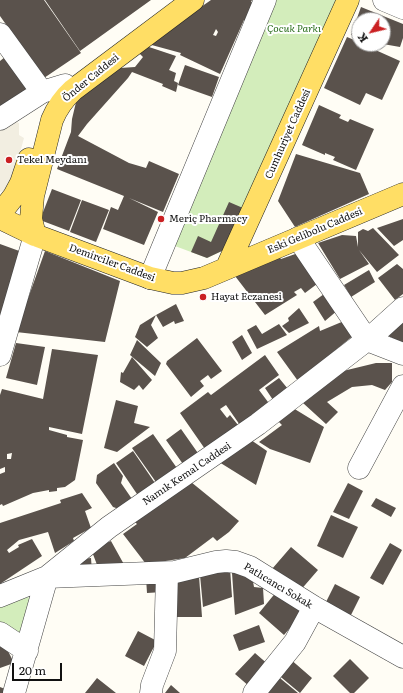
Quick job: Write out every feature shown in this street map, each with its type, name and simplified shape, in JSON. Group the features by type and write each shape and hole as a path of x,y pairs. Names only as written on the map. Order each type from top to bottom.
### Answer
{"main road":[{"name":"Önder Caddesi","path":"0,214 14,196 21,183 48,104 65,85 178,0"},
{"name":"Önder Caddesi","path":"35,234 31,219 33,196 52,120 61,102 73,90 193,0"},
{"name":"Cumhuriyet Caddesi","path":"227,267 348,0"},
{"name":"Eski Gelibolu Caddesi","path":"227,267 403,194"},
{"name":"Demirciler Caddesi","path":"0,218 35,234 150,278 173,283 182,283 204,278 227,267"}],"street":[{"path":"150,278 265,0"},
{"path":"384,0 403,8"},
{"path":"0,34 42,92"},
{"path":"0,119 42,92 65,85"},
{"path":"0,355 35,234"},
{"path":"298,238 367,340 403,354"},
{"name":"Namık Kemal Caddesi","path":"0,596 47,577 109,527 258,424 367,340 403,308"},
{"path":"359,468 403,386"},
{"name":"Patlıcancı Sokak","path":"47,577 167,573 216,562 236,562 250,567 314,608 403,657"},
{"path":"151,693 152,684 165,651 167,573"},
{"path":"14,693 47,577"},
{"path":"254,693 295,642 314,608"},
{"path":"0,633 27,650"}],"green space":[{"name":"Çocuk Parkı","path":"275,0 338,0 224,250 207,258 175,246"},
{"path":"34,597 22,637 0,625 0,603 11,598"}],"shaded area":[{"name":"Tekel Meydanı","path":"13,120 19,123 19,135 24,138 12,182 6,190 0,192 0,128"}],"building":[{"path":"0,0 44,0 81,53 44,78 0,16"},
{"path":"45,0 151,0 80,51"},
{"path":"211,0 252,0 251,2 253,3 247,21 244,20 220,74 180,55 181,53 148,44","holes":["216,29 218,32 216,36 213,35"]},
{"path":"361,7 373,12 359,12"},
{"path":"391,19 403,24 403,38 400,47 391,45"},
{"path":"347,37 351,39 351,52 380,52 400,61 382,100 366,93 360,105 324,88"},
{"path":"146,46 176,56 169,70 176,73 174,81 178,83 176,92 162,86 163,84 132,72 78,136 129,163 146,168 149,161 179,174 163,212 129,198 158,212 144,245 103,229 111,207 118,210 124,196 57,169 71,132 72,119 77,98 120,68 135,67 143,57 138,52"},
{"path":"5,57 29,92 4,109 1,105 0,106 0,61"},
{"path":"185,65 219,77 212,97 178,85"},
{"path":"319,105 341,115 339,118 348,122 350,119 374,129 356,170 333,160 335,157 325,153 325,155 302,145"},
{"path":"296,154 360,173 369,194 295,227 278,201"},
{"path":"52,189 81,200 69,231 40,220"},
{"path":"82,200 109,210 96,242 70,232"},
{"path":"229,202 243,208 224,250 207,258 191,252 198,236 211,242"},
{"path":"403,219 403,240 394,246 377,228"},
{"path":"373,228 399,255 377,272 359,250 369,264 340,279 318,243 342,235 356,236 358,247 358,232 363,229 368,231"},
{"path":"0,244 22,252 0,319"},
{"path":"45,251 120,281 105,342 16,332"},
{"path":"301,252 321,281 305,293 301,288 294,292 297,295 265,315 235,276 278,255 281,259"},
{"path":"397,264 403,269 403,294 395,300 378,278"},
{"path":"369,270 375,282 351,297 344,285"},
{"path":"324,294 338,310 325,321 313,302"},
{"path":"176,304 184,321 175,324 174,321 163,327 156,315"},
{"path":"299,308 309,323 289,333 282,326 289,321 288,318"},
{"path":"156,315 151,325 158,338 147,347 135,337 140,325"},
{"path":"344,321 354,335 298,381 277,352 319,326 320,331"},
{"path":"403,322 403,343 388,336"},
{"path":"279,324 287,335 257,349 247,330 256,325 262,334"},
{"path":"242,335 252,353 242,360 232,342"},
{"path":"197,338 222,371 211,379 208,375 200,381 204,386 191,397 166,364 167,361"},
{"path":"137,340 161,363 155,376 130,355"},
{"path":"16,343 45,347 37,385 6,378"},
{"path":"52,349 98,355 82,434 49,427 49,430 67,435 67,437 83,440 75,480 65,487 57,488 57,491 49,492 49,490 33,493 3,506 2,504 0,505 0,474 5,472 5,467 0,469 0,395 2,389 43,399","holes":["12,453 11,459 7,459 7,454"]},
{"path":"265,355 279,375 259,390 271,406 242,428 226,405 220,409 227,418 230,415 238,425 205,449 180,413 208,392 211,395"},
{"path":"132,357 152,380 143,390 139,385 134,390 120,382 121,372 123,373"},
{"path":"376,363 392,363 392,382 385,390 372,385 352,387 327,402 338,412 326,424 303,403 343,371"},
{"path":"279,378 288,389 273,400 265,388"},
{"path":"116,400 138,406 134,423 150,427 117,452 104,448"},
{"path":"293,408 324,427 310,463 270,449 259,442 282,425 277,420"},
{"path":"181,429 200,456 185,467 166,440"},
{"path":"153,434 179,471 158,485 132,448"},
{"path":"251,440 267,451 256,485 219,462"},
{"path":"133,451 157,486 139,497 116,463"},
{"path":"114,463 123,476 121,483 132,499 119,509 113,507 96,483 97,475"},
{"path":"191,482 239,521 229,532 217,541 213,537 185,558 146,564 123,534 137,524 134,521"},
{"path":"348,483 363,491 349,519 333,512"},
{"path":"82,493 92,508 85,511 91,528 73,538 74,541 55,553 48,532 19,540 7,550 9,553 19,547 18,545 32,539 42,556 0,584 0,523 61,503 60,500"},
{"path":"376,498 396,508 391,517 371,506"},
{"path":"331,515 358,527 343,558 317,546"},
{"path":"111,541 126,568 99,570 91,549"},
{"path":"390,543 402,550 383,585 370,578"},
{"path":"291,547 318,570 299,592 272,569"},
{"path":"91,558 92,572 68,574 82,559"},
{"path":"230,568 232,597 203,607 200,575"},
{"path":"251,571 254,587 263,588 264,604 235,615 232,573"},
{"path":"199,576 202,617 173,617 173,578"},
{"path":"146,578 163,578 163,592 147,593"},
{"path":"335,584 360,597 350,617 325,604"},
{"path":"277,591 303,613 284,635 259,613"},
{"path":"259,625 265,642 239,651 233,635"},
{"path":"138,631 157,641 144,666 125,656"},
{"path":"0,644 6,647 14,663 0,668"},
{"path":"255,653 270,666 250,687 235,674"},
{"path":"289,658 312,678 300,693 276,673"},
{"path":"350,659 369,678 354,693 350,693 333,676"},
{"path":"275,674 298,693 266,693"},
{"path":"97,678 116,693 85,693"},
{"path":"171,685 180,693 165,693"},
{"path":"0,687 5,689 4,693 0,693"}],"place":[{"name":"Tekel Meydanı","path":"9,160"},
{"name":"Meriç Pharmacy","path":"161,219"},
{"name":"Hayat Eczanesi","path":"203,297"}]}
